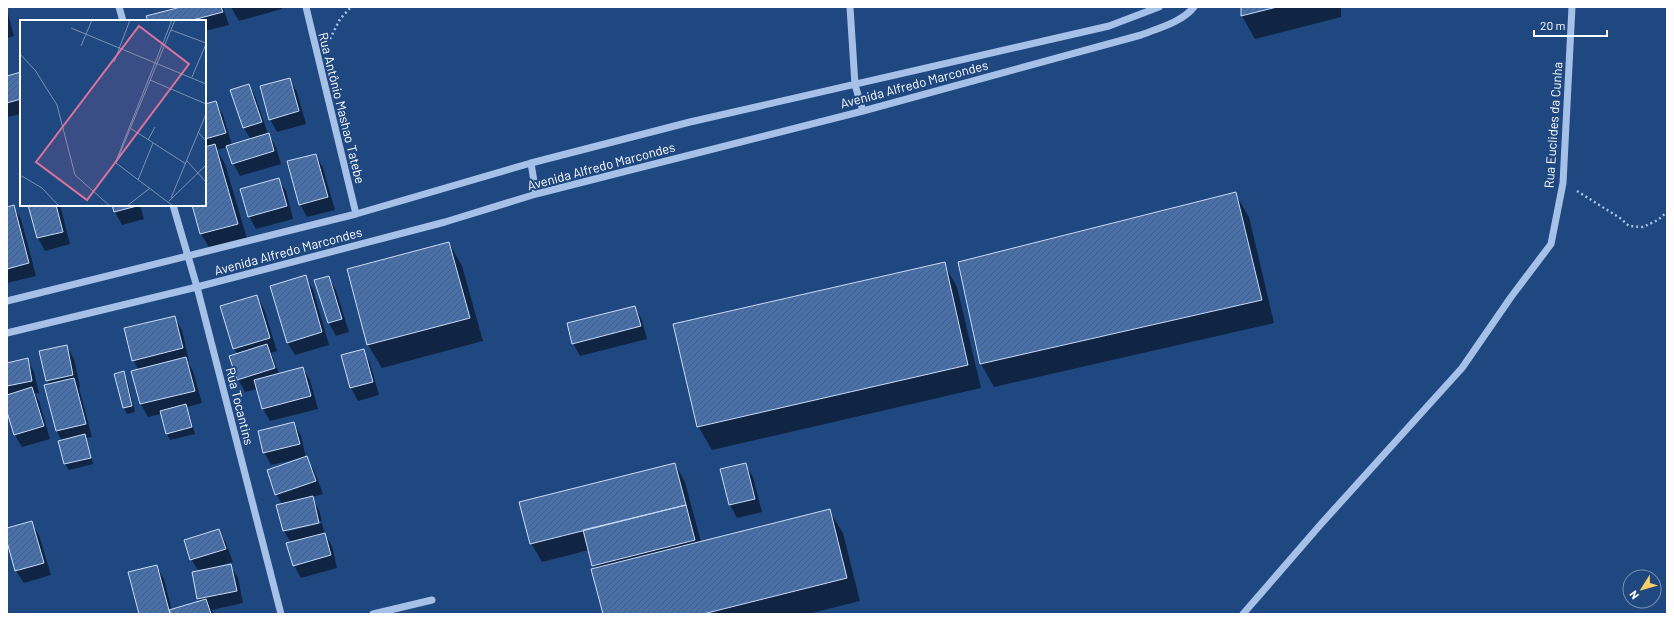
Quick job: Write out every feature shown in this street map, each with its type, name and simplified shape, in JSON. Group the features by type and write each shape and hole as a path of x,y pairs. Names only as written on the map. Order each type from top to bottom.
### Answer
{"street":[{"path":"119,7 122,20"},
{"name":"Rua Antônio Mashao Tatebe","path":"306,7 356,214"},
{"path":"850,7 855,85 863,111"},
{"name":"Avenida Alfredo Marcondes","path":"7,301 356,214 531,163 690,122 1109,26 1159,7"},
{"name":"Avenida Alfredo Marcondes","path":"7,333 197,287 445,222 536,194 863,111 1141,35 1174,22 1191,11 1194,7"},
{"name":"Rua Euclides da Cunha","path":"1243,614 1321,524 1462,368 1511,296 1551,244 1563,183 1572,7"},
{"path":"531,163 536,194"},
{"name":"Rua Tocantins","path":"173,206 197,287 281,614"},
{"path":"374,614 432,600"}],"path":[{"path":"319,63 340,19 351,7"},
{"path":"1563,183 1620,218 1629,226 1643,227 1658,220 1667,212"}],"building":[{"path":"181,7 221,7 223,12 193,20 148,20 146,16"},
{"path":"1241,7 1277,7 1241,16"},
{"path":"20,72 20,99 7,103 7,76"},
{"path":"290,78 299,111 269,120 260,86"},
{"path":"249,84 262,122 243,128 230,90"},
{"path":"216,101 226,133 206,139 206,104"},
{"path":"269,133 274,151 232,164 226,146"},
{"path":"215,144 238,224 200,234 192,206 206,206 206,147"},
{"path":"316,154 328,197 299,205 287,161"},
{"path":"279,178 287,206 248,217 240,189"},
{"path":"1236,192 1262,300 980,364 958,262"},
{"path":"14,205 29,263 7,269 7,207"},
{"path":"28,206 56,206 63,232 37,238"},
{"path":"112,206 137,206 114,212"},
{"path":"449,242 470,318 367,345 347,269"},
{"path":"945,262 968,365 697,427 673,324"},
{"path":"306,275 322,332 287,343 270,286"},
{"path":"329,276 342,319 328,323 314,280"},
{"path":"257,295 270,338 233,349 220,306"},
{"path":"635,306 641,326 572,344 567,323"},
{"path":"175,316 183,348 132,361 124,328"},
{"path":"267,344 275,368 237,380 229,356"},
{"path":"67,345 73,375 46,381 39,351"},
{"path":"364,349 373,382 350,388 341,355"},
{"path":"186,357 195,391 140,404 131,371"},
{"path":"28,358 32,381 7,386 7,363"},
{"path":"303,367 311,396 262,409 254,380"},
{"path":"124,371 132,406 123,408 114,374"},
{"path":"74,378 86,424 56,431 44,385"},
{"path":"32,387 44,426 14,435 7,412 7,395"},
{"path":"186,404 192,427 166,434 160,411"},
{"path":"294,422 300,444 263,453 258,431"},
{"path":"85,434 91,458 64,464 58,441"},
{"path":"307,456 316,481 275,495 267,470"},
{"path":"675,463 686,505 530,544 519,502"},
{"path":"746,463 755,499 729,505 720,469"},
{"path":"313,496 319,523 283,531 276,505"},
{"path":"686,505 695,540 592,566 583,530"},
{"path":"830,509 847,578 703,614 603,614 591,569"},
{"path":"32,521 44,563 15,571 7,542 7,528"},
{"path":"219,529 226,549 190,560 184,540"},
{"path":"325,533 331,555 293,566 286,543"},
{"path":"231,564 237,591 197,599 192,572"},
{"path":"157,565 170,614 139,614 128,572"},
{"path":"206,599 211,614 171,614 169,610"}]}
